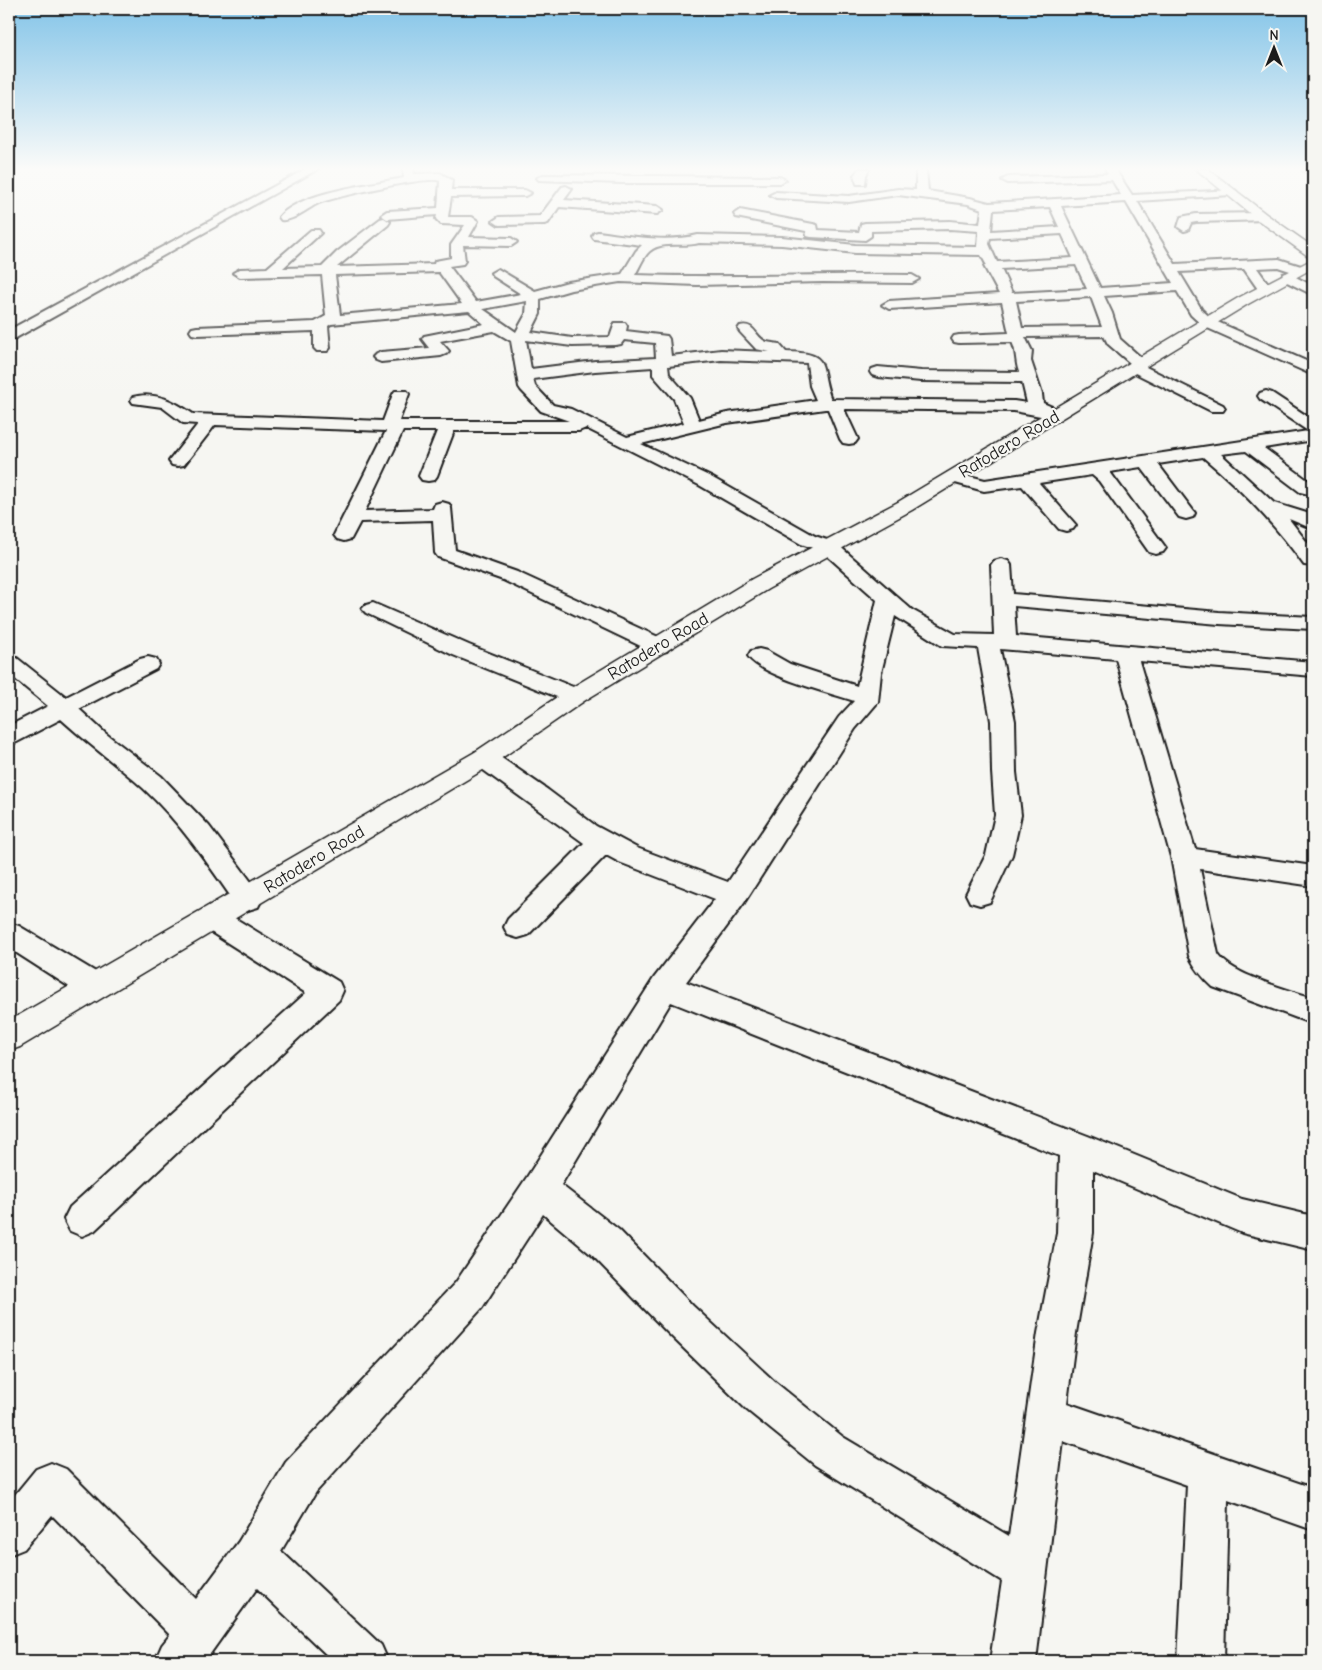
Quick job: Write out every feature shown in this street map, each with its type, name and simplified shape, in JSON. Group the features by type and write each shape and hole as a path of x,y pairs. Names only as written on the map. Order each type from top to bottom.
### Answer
{"main road":[{"path":"1287,247 1303,266"},
{"name":"Ratodero Road","path":"9,1038 93,986 213,919 484,758 575,696 760,584 905,506 954,477 1049,413 1137,366 1303,266"}],"street":[{"path":"9,336 171,247"},
{"path":"272,271 299,247"},
{"path":"322,348 327,323 328,268 352,247"},
{"path":"457,247 458,261 440,264 472,307 496,326 519,337 572,342 612,342 616,341 619,330 662,339 662,375 682,398 693,425"},
{"path":"197,331 327,323 472,307 548,294 568,286 627,278 642,251 647,247"},
{"path":"809,247 873,261 912,279"},
{"path":"868,247 873,261"},
{"path":"984,247 1007,298 1017,335 1024,351 1023,361 1036,404 1049,413"},
{"path":"1074,247 1105,313 1113,341 1137,366 1217,408"},
{"path":"1158,247 1196,312 1208,323 1313,370"},
{"path":"618,278 697,281 873,261 986,251"},
{"path":"992,266 1080,261"},
{"path":"1171,268 1279,263 1303,266 1313,291"},
{"path":"1248,265 1265,289"},
{"path":"240,273 443,268"},
{"path":"498,273 532,296 535,305 533,317 519,337 527,387 547,408 565,413 627,442 705,481 808,540 829,547 905,614 950,641 996,642 1312,670"},
{"path":"889,305 1181,287"},
{"path":"381,357 441,351 429,339 496,326"},
{"path":"745,329 761,346 774,347 783,356"},
{"path":"959,339 1110,331"},
{"path":"525,375 595,366 662,362 721,355 801,357 812,360 816,365 817,379 848,439"},
{"path":"878,372 921,376 1028,377"},
{"path":"344,535 393,426 400,394"},
{"path":"1266,396 1313,427"},
{"path":"139,400 166,403 189,419 393,426 594,426"},
{"path":"627,442 693,425 829,403 1014,406 1049,413"},
{"path":"178,462 210,420"},
{"path":"428,476 447,426"},
{"path":"954,477 984,486 1313,435"},
{"path":"1250,445 1306,488 1313,490"},
{"path":"1208,452 1238,476 1293,533 1311,562"},
{"path":"1146,461 1186,513"},
{"path":"1096,469 1105,477 1156,548"},
{"path":"1028,480 1066,525"},
{"path":"1268,507 1311,520 1313,523"},
{"path":"352,517 442,512 445,553 510,576 659,646"},
{"path":"980,894 999,855 1008,815 1004,772 1003,721 996,642 1002,599 1000,565"},
{"path":"9,1534 51,1484 189,1647 254,1556 301,1477 469,1295 538,1189 664,987 734,895 847,723 866,702 870,673 888,599"},
{"path":"1002,599 1219,618 1313,623"},
{"path":"373,609 461,650 575,696"},
{"path":"1126,653 1184,856 1204,956 1211,968 1223,978 1313,1012"},
{"path":"759,656 782,669 867,696"},
{"path":"9,663 159,789 200,833 248,898"},
{"path":"9,736 148,664"},
{"path":"484,758 539,796 587,833 628,855 734,895"},
{"path":"518,927 603,841"},
{"path":"1184,856 1313,876"},
{"path":"82,1219 328,991 213,919"},
{"path":"9,934 93,986"},
{"path":"664,987 1076,1147 1242,1216 1313,1233"},
{"path":"1012,1661 1057,1333 1074,1233 1076,1147"},
{"path":"538,1189 606,1243 680,1319 761,1396 829,1451 1025,1570"},
{"path":"1047,1416 1313,1509"},
{"path":"1201,1661 1208,1473"},
{"path":"254,1556 365,1661"}]}
